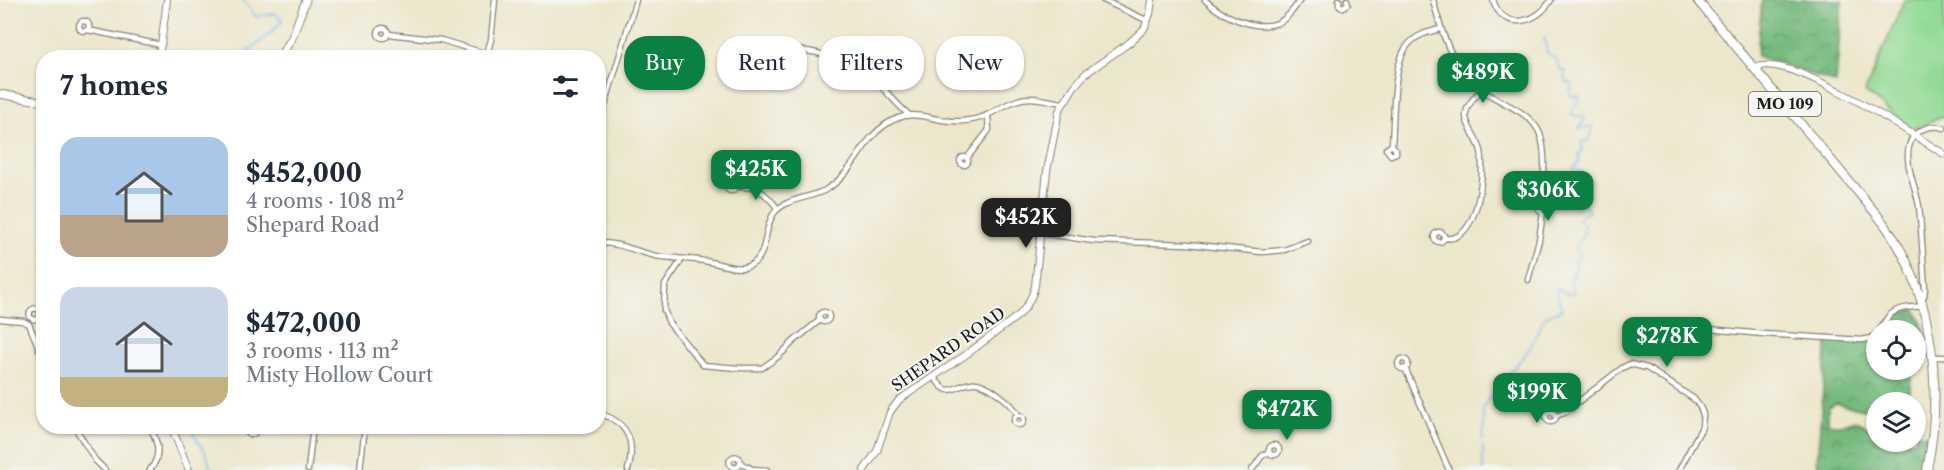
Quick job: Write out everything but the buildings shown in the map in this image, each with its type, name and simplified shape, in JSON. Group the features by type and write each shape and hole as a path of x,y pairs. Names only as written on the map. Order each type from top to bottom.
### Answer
{"main road":[{"path":"284,50 291,40 306,0"},
{"name":"MO 109","path":"1697,0 1886,226 1909,262 1924,296 1940,357 1938,412 1927,470"},
{"path":"0,94 36,101"}],"street":[{"path":"159,50 167,0"},
{"path":"488,50 495,0"},
{"path":"606,102 636,0"},
{"path":"1103,0 1148,21 1152,0"},
{"path":"1205,0 1214,9 1231,18 1266,25 1283,20 1300,0"},
{"path":"1339,0 1339,5 1343,8 1347,6 1347,0"},
{"path":"1433,0 1440,29 1460,69 1481,90 1520,112 1537,129 1543,150 1543,202 1548,207 1543,212 1539,240 1528,280"},
{"path":"1493,0 1501,15 1512,21 1526,21 1539,14 1551,0"},
{"name":"SHEPARD ROAD","path":"864,470 882,442 890,412 895,403 934,377 1026,308 1035,286 1052,144 1059,111 1085,74 1129,43 1148,21"},
{"path":"1392,145 1401,57 1407,46 1418,37 1440,29"},
{"path":"88,30 161,45"},
{"path":"389,34 441,40 470,50"},
{"path":"807,52 851,65 869,76 908,114"},
{"path":"1755,69 1758,66 1768,65 1821,82 1944,154"},
{"path":"1444,238 1452,239 1458,236 1465,231 1473,218 1482,160 1477,140 1466,117 1468,107 1481,90"},
{"path":"606,244 622,246 655,256 709,261 735,268 750,266 758,259 762,251 768,224 777,209 791,201 817,194 835,184 852,168 878,130 886,124 908,114 961,122 988,117 1018,100 1037,99 1063,103"},
{"path":"1048,101 1059,111"},
{"path":"967,158 989,130 988,117"},
{"path":"1924,296 1918,205 1908,157 1910,141 1914,136 1928,127 1944,128"},
{"path":"736,187 748,186 761,191 768,195 777,209"},
{"path":"1040,233 1094,241 1198,244 1262,252 1284,250 1308,241"},
{"path":"682,259 665,285 664,310 669,323 703,364 762,368 820,320"},
{"path":"1885,320 1895,310 1926,305"},
{"path":"26,322 31,318"},
{"path":"0,319 26,322 30,325 36,340"},
{"path":"1643,323 1763,334 1866,339"},
{"path":"1556,416 1564,413 1622,368 1630,364 1647,368 1694,399 1703,414 1702,427 1679,470"},
{"path":"1405,368 1449,470"},
{"path":"934,377 941,386 947,389 956,389 969,383 979,384 1011,405 1018,416"},
{"path":"606,416 616,419 628,436 632,448 628,470"},
{"path":"79,434 95,460 105,470"},
{"path":"150,470 158,457 158,448 153,434"},
{"path":"174,434 189,470"},
{"path":"309,470 312,434"},
{"path":"360,470 364,434"},
{"path":"1252,470 1262,456 1269,452"},
{"path":"740,463 752,469 767,470"}],"green space":[{"path":"1762,0 1842,0 1836,83 1757,56"},
{"path":"1904,0 1944,0 1944,116 1912,129 1865,92"},
{"path":"1916,310 1921,320 1891,320 1905,312"},
{"path":"1827,340 1866,342 1866,380 1911,380 1910,392 1866,392 1866,410 1836,403 1828,407 1828,422 1838,425 1855,420 1866,427 1866,452 1923,452 1918,470 1820,469 1817,462"}],"waterway":[{"path":"243,0 256,17 275,13 282,20 250,50"},
{"path":"1482,440 1483,411 1486,402 1530,348 1543,320 1548,315 1562,310 1556,290 1568,294 1575,293 1570,283 1576,267 1573,261 1580,256 1576,248 1583,235 1584,225 1579,220 1581,215 1589,212 1576,190 1586,183 1585,173 1573,169 1580,160 1578,156 1582,150 1582,142 1590,140 1593,127 1578,129 1584,117 1571,115 1574,106 1579,104 1579,96 1571,96 1570,90 1573,85 1566,81 1564,77 1566,71 1561,71 1557,61 1547,52 1544,38"},
{"path":"194,434 206,453 211,470"},
{"path":"1483,447 1483,470"}]}
